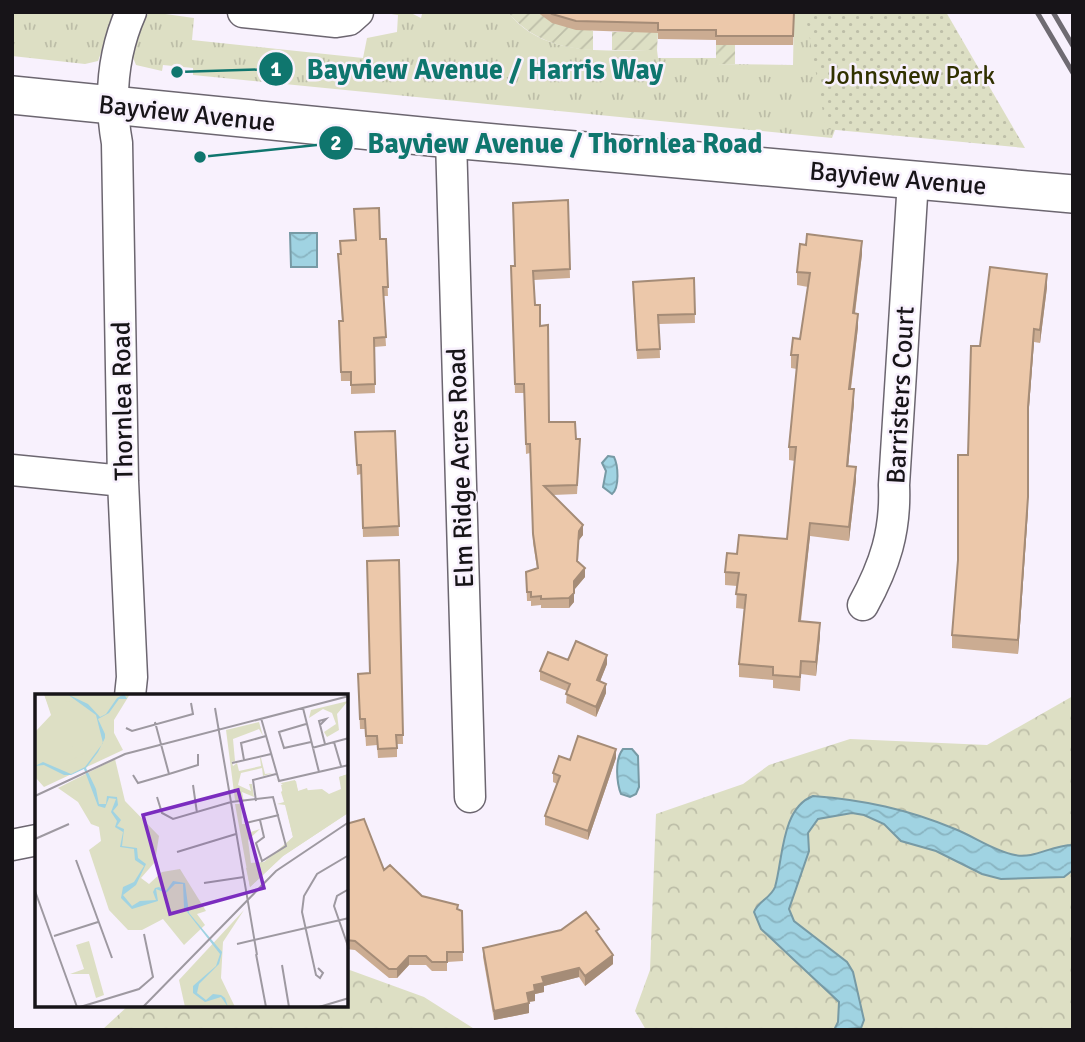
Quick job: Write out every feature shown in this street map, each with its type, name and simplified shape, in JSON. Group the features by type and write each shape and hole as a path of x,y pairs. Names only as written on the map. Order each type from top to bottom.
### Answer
{"main road":[{"name":"Bayview Avenue","path":"12,95 451,139 1073,194"}],"street":[{"name":"Thornlea Road","path":"130,694 132,677 123,481 117,143 111,106 116,60 131,12"},
{"path":"243,12 336,22 349,20 358,12"},
{"name":"Elm Ridge Acres Road","path":"451,139 470,797"},
{"name":"Barristers Court","path":"863,605 888,553 895,517 894,485 913,180"},
{"path":"12,470 123,481"},
{"path":"12,845 35,840"}],"green space":[{"path":"12,12 116,12 98,61 85,64 12,56"},
{"path":"151,12 194,18 192,40 363,58 367,38 397,32 398,15 378,12 409,12 421,18 422,14 508,12 522,27 539,37 577,48 657,50 658,58 716,58 716,64 793,65 794,12 879,12 832,138 193,75 193,68 163,65 162,71 136,65 132,55 143,18"},
{"path":"508,12 538,12 593,31 593,50 546,40 525,29"},
{"name":"Johnsview Park","path":"805,12 946,12 1025,148 826,129"},
{"path":"612,32 658,32 657,50 612,50"},
{"path":"716,45 735,45 735,64 716,64"},
{"path":"1073,696 1073,1030 646,1030 635,1011 650,970 656,814 743,784 769,765 850,739 987,745"},
{"path":"348,969 424,997 476,1030 102,1030 127,1007 348,1007"}],"water":[{"path":"290,233 317,233 317,267 291,267"},
{"path":"608,456 614,457 617,470 615,491 612,494 603,487 606,471 602,463"},
{"path":"623,749 632,749 638,756 639,787 636,794 630,797 621,794 618,784 617,765"},
{"path":"813,796 868,803 902,811 937,822 1015,855 1029,855 1073,845 1073,870 1064,877 1001,879 982,874 936,851 901,841 884,824 864,815 852,813 818,819 808,833 809,851 789,909 794,921 847,962 853,972 864,1020 861,1028 834,1030 838,1022 839,1002 761,929 754,912 775,887 785,836 795,811"}],"building":[{"path":"549,12 794,12 793,36 716,36 716,30 658,30 658,23 576,21"},
{"path":"568,200 570,269 533,271 535,305 540,305 540,326 548,325 549,422 575,422 576,439 580,439 577,485 544,486 583,525 579,531 577,561 585,568 574,581 574,593 569,598 541,599 541,596 531,597 531,592 527,592 526,572 538,568 533,534 530,444 526,444 524,384 515,384 511,266 515,266 513,203"},
{"path":"379,208 380,239 386,239 388,287 383,287 386,337 374,338 375,384 351,385 351,372 341,372 339,321 343,321 338,254 341,254 340,241 356,240 354,209"},
{"path":"807,234 862,241 853,313 858,314 849,389 854,389 847,466 856,467 849,527 810,523 799,621 820,623 816,662 801,661 800,677 773,675 773,667 739,664 746,595 736,594 739,573 725,572 727,553 737,554 739,535 787,539 796,447 789,447 798,355 791,355 793,338 800,339 810,273 797,272 800,244 806,245"},
{"path":"990,267 1047,274 1040,330 1034,329 1028,407 1028,497 1018,640 952,635 958,560 958,455 968,455 971,346 980,346"},
{"path":"694,278 695,314 658,315 660,349 637,350 633,282"},
{"path":"395,431 399,526 363,528 361,465 357,465 355,432"},
{"path":"399,560 403,735 396,735 397,748 378,749 377,736 366,736 365,719 360,719 358,674 370,673 367,561"},
{"path":"576,641 607,655 597,680 606,684 596,707 566,694 570,684 540,671 548,652 568,660"},
{"path":"578,736 616,749 588,831 545,816 560,776 553,773 559,756 570,760"},
{"path":"364,819 384,870 390,865 422,896 458,905 457,909 462,911 463,952 447,952 447,962 432,962 426,956 409,956 397,969 389,969 355,941 348,940 348,823"},
{"path":"586,912 613,955 585,976 579,968 542,977 544,983 534,985 535,991 527,993 529,1003 494,1011 483,948 561,930"}],"railway":[{"path":"1037,12 1073,73"},
{"path":"1053,12 1073,46"}],"place":[{"name":"Bayview Avenue / Harris Way","path":"177,72"},
{"name":"Bayview Avenue / Thornlea Road","path":"200,157"}]}
